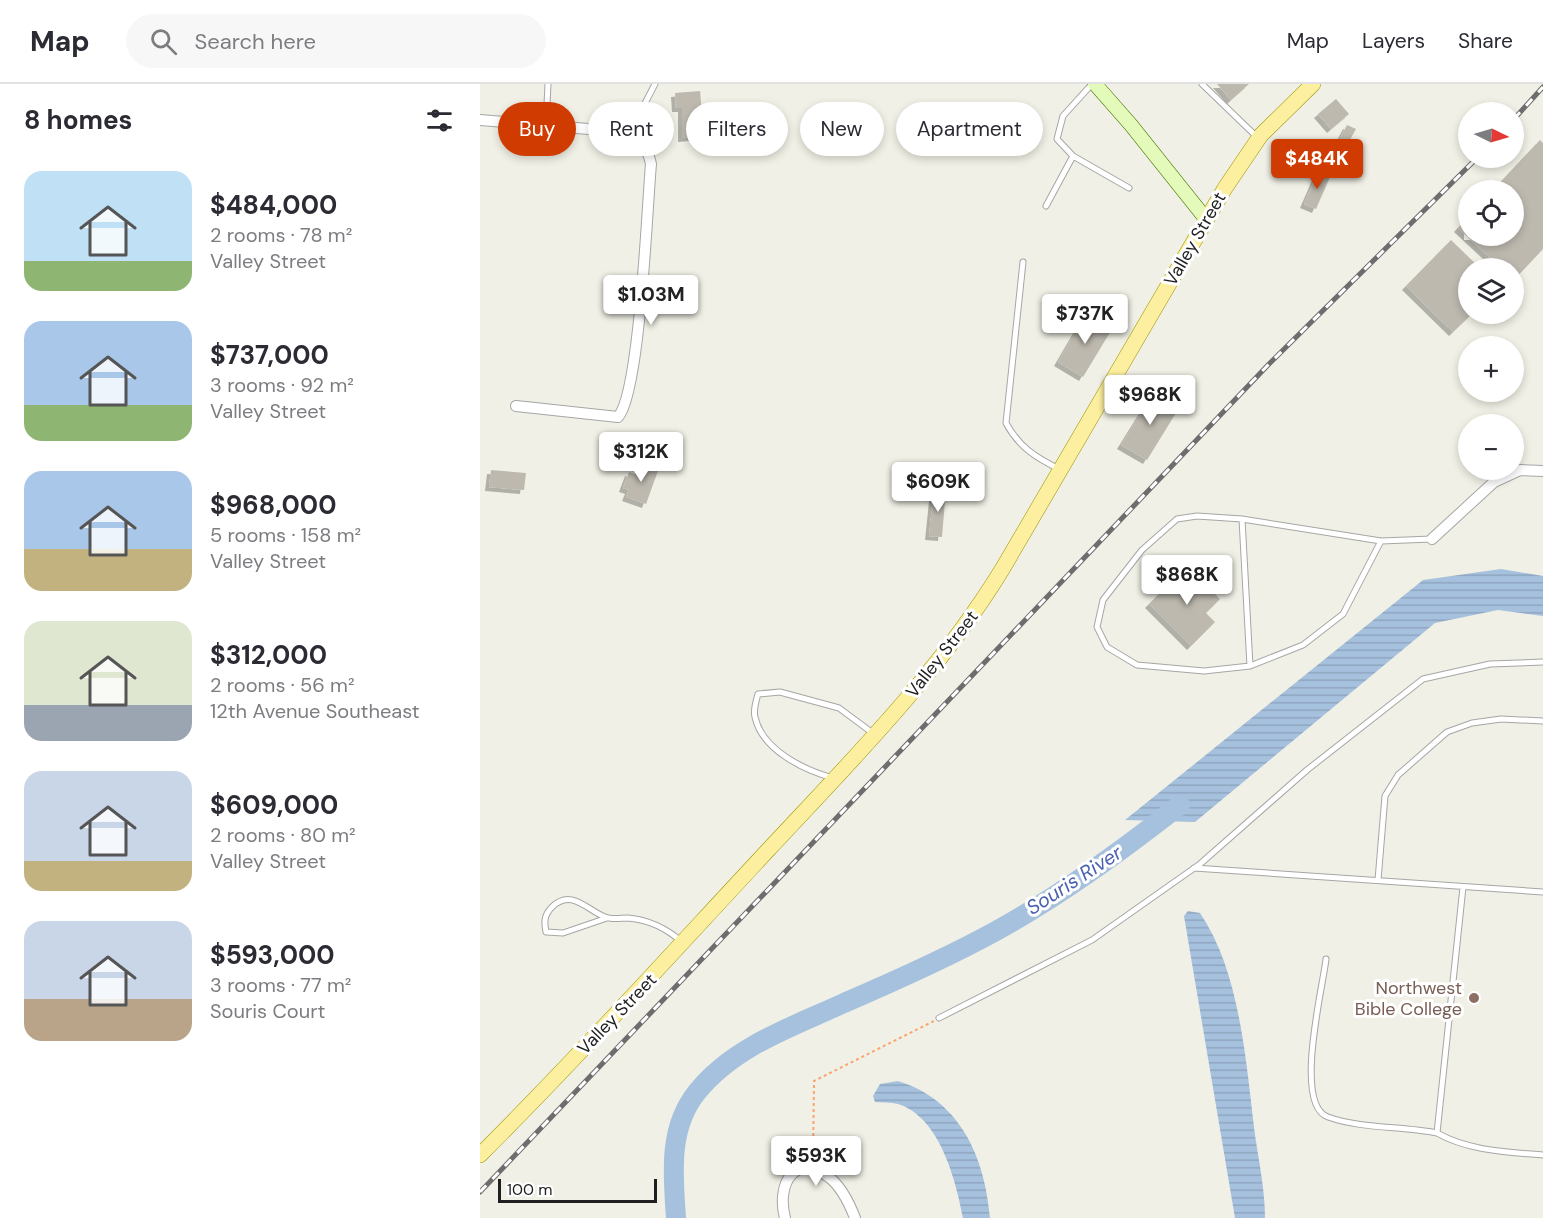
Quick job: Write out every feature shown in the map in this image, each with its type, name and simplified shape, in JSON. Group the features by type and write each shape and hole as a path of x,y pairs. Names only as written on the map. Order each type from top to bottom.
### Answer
{"main road":[{"name":"Valley Street","path":"480,1155 683,943 923,680 974,614 1206,219 1258,138 1313,84"}],"street":[{"path":"1094,84 1131,125 1206,219"},
{"path":"480,120 498,121"},
{"path":"516,406 618,417 625,409 634,364 651,164 649,156"},
{"path":"1432,539 1494,482 1520,470 1543,471"},
{"path":"785,1218 781,1192 786,1180 797,1170 813,1168 832,1179 855,1218"}],"lane":[{"path":"547,102 548,84"},
{"path":"646,102 655,84"},
{"path":"1094,84 1063,117 1058,139 1074,156 1130,188"},
{"path":"1202,84 1258,138"},
{"path":"1046,207 1074,156"},
{"path":"1023,262 1006,423 1015,440 1031,454 1060,469"},
{"path":"1381,541 1343,614 1303,645 1250,666 1204,671 1137,665 1107,647 1096,627 1103,600 1142,550 1177,519 1197,516 1242,519 1381,541 1432,539"},
{"path":"1242,519 1250,666"},
{"path":"939,1018 1092,940 1194,868 1307,770 1423,679 1490,664 1543,662"},
{"path":"835,778 807,770 768,742 758,728 754,715 758,694 780,692 839,708 875,734"},
{"path":"1378,880 1385,796 1398,775 1447,732 1455,729 1472,723 1501,719 1543,721"},
{"path":"1194,868 1543,892"},
{"path":"1437,1133 1463,887"},
{"path":"607,918 580,902 568,899 558,902 550,909 544,919 544,926 546,932 563,933 607,918 642,919 671,933 683,943"},
{"path":"1326,959 1323,990 1315,1022 1311,1076 1312,1095 1319,1112 1326,1117 1336,1119 1437,1133 1452,1141 1474,1147 1543,1155"}],"path":[{"path":"813,1168 814,1081 939,1018"}],"water":[{"path":"1501,569 1543,576 1543,616 1498,610 1435,623 1195,822 1125,820 1423,580"},
{"path":"1188,911 1200,913 1214,937 1233,991 1240,1020 1263,1187 1265,1218 1235,1218 1184,916"},
{"path":"898,1081 920,1090 938,1102 965,1134 982,1174 990,1218 963,1218 956,1186 944,1152 925,1122 913,1111 898,1104 875,1102 873,1096 880,1084"}],"building":[{"path":"1217,84 1249,84 1231,100"},
{"path":"700,91 701,102 686,102 686,138 682,138 682,108 676,108 675,93"},
{"path":"1336,99 1349,114 1331,129 1318,114"},
{"path":"1347,125 1356,129 1346,147 1338,142"},
{"path":"1540,140 1543,143 1543,249 1524,269 1524,258 1490,258 1477,246 1524,246 1524,180 1502,180 1514,168 1524,168 1524,157"},
{"path":"1318,172 1330,177 1316,209 1304,204"},
{"path":"1451,240 1470,258 1458,258 1458,324 1461,324 1453,332 1406,286"},
{"path":"1086,314 1112,329 1083,377 1058,362"},
{"path":"1154,392 1179,408 1147,460 1121,445"},
{"path":"642,462 659,468 646,504 626,497 629,490 623,488 629,472 637,475"},
{"path":"491,470 526,473 524,490 489,487"},
{"path":"934,488 946,489 942,537 929,536"},
{"path":"1187,566 1220,599 1206,613 1215,622 1191,646 1149,604"}],"waterway":[{"name":"Souris River","path":"676,1218 674,1152 681,1121 697,1092 728,1062 765,1039 921,969 996,931 1044,903 1090,872 1180,805"}],"railway":[{"path":"1524,108 1543,87"},
{"path":"480,1192 1269,364 1467,168"}],"place":[{"name":"Northwest Bible College","path":"1474,998"}]}
